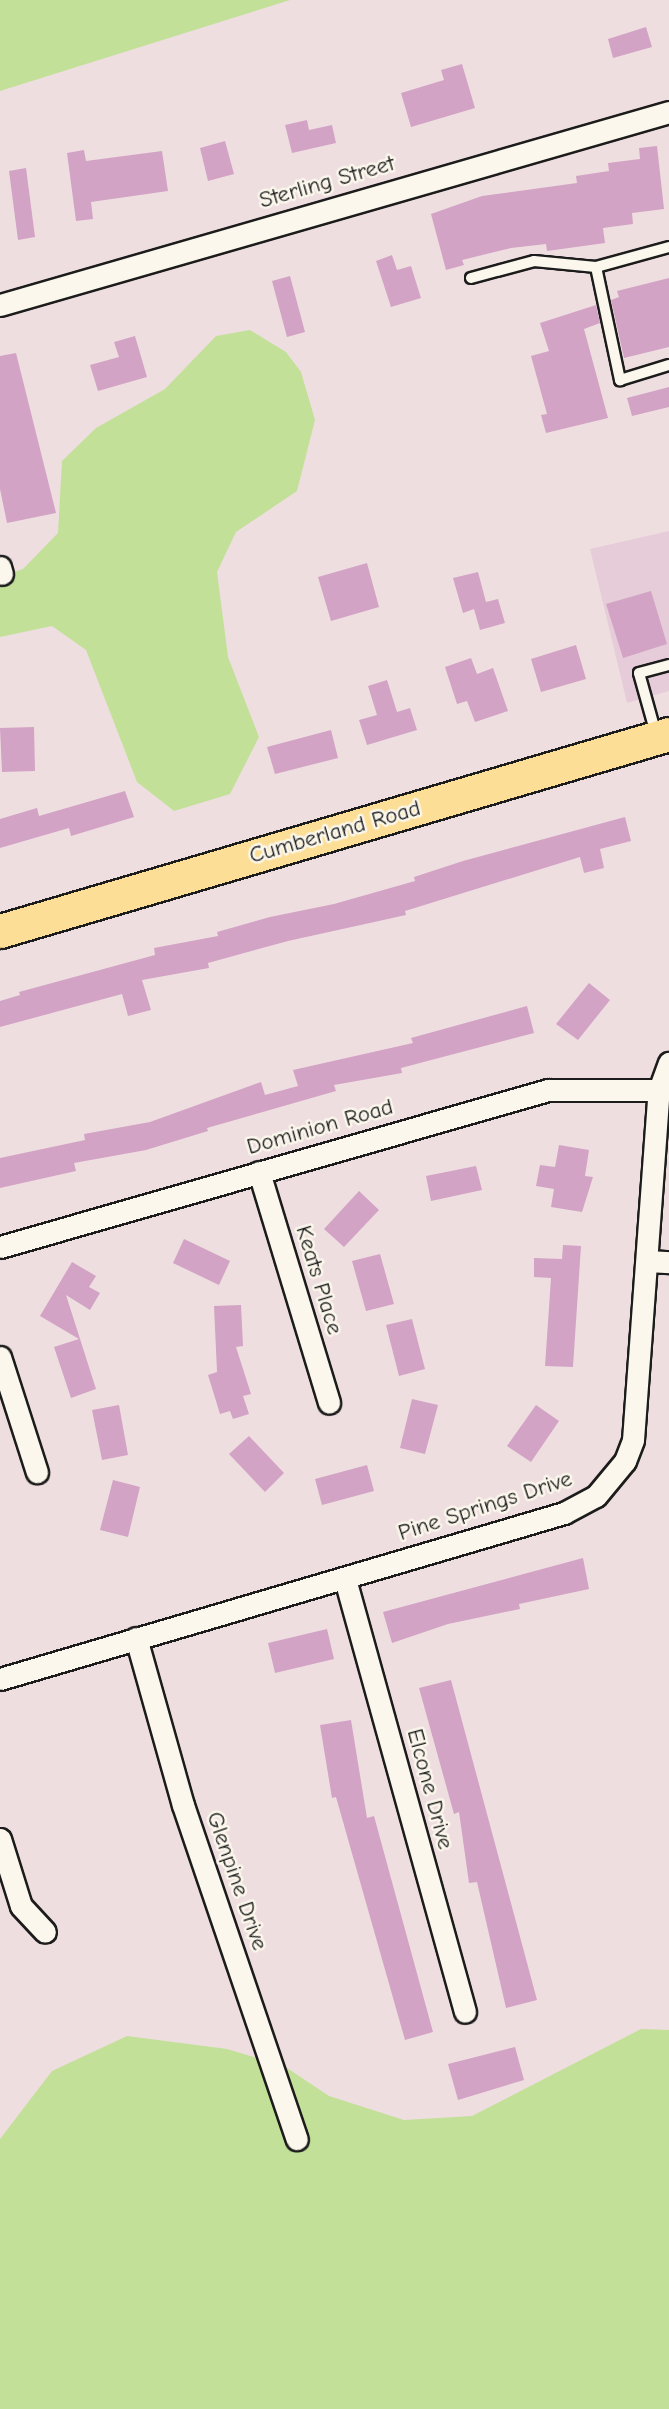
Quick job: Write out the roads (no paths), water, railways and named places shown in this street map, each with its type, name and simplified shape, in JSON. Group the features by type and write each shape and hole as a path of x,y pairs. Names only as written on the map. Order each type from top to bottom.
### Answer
{"main road":[{"name":"Cumberland Road","path":"0,931 663,735"}],"street":[{"name":"Sterling Street","path":"0,305 669,112"},
{"name":"Pine Springs Drive","path":"0,1679 564,1513 596,1496 613,1480 633,1440 658,1261 659,1090 669,1063"},
{"name":"Dominion Road","path":"0,1247 548,1090 659,1090"},
{"name":"Keats Place","path":"259,1171 329,1403"},
{"path":"0,1357 37,1472"},
{"name":"Elcone Drive","path":"345,1579 465,2012"},
{"name":"Glenpine Drive","path":"136,1638 183,1805 297,2138"},
{"path":"0,1839 21,1906 45,1932"}],"lane":[{"path":"471,278 534,261 596,267 669,247"},
{"path":"596,267 621,380 669,365"},
{"path":"663,735 639,673 669,665"}]}
